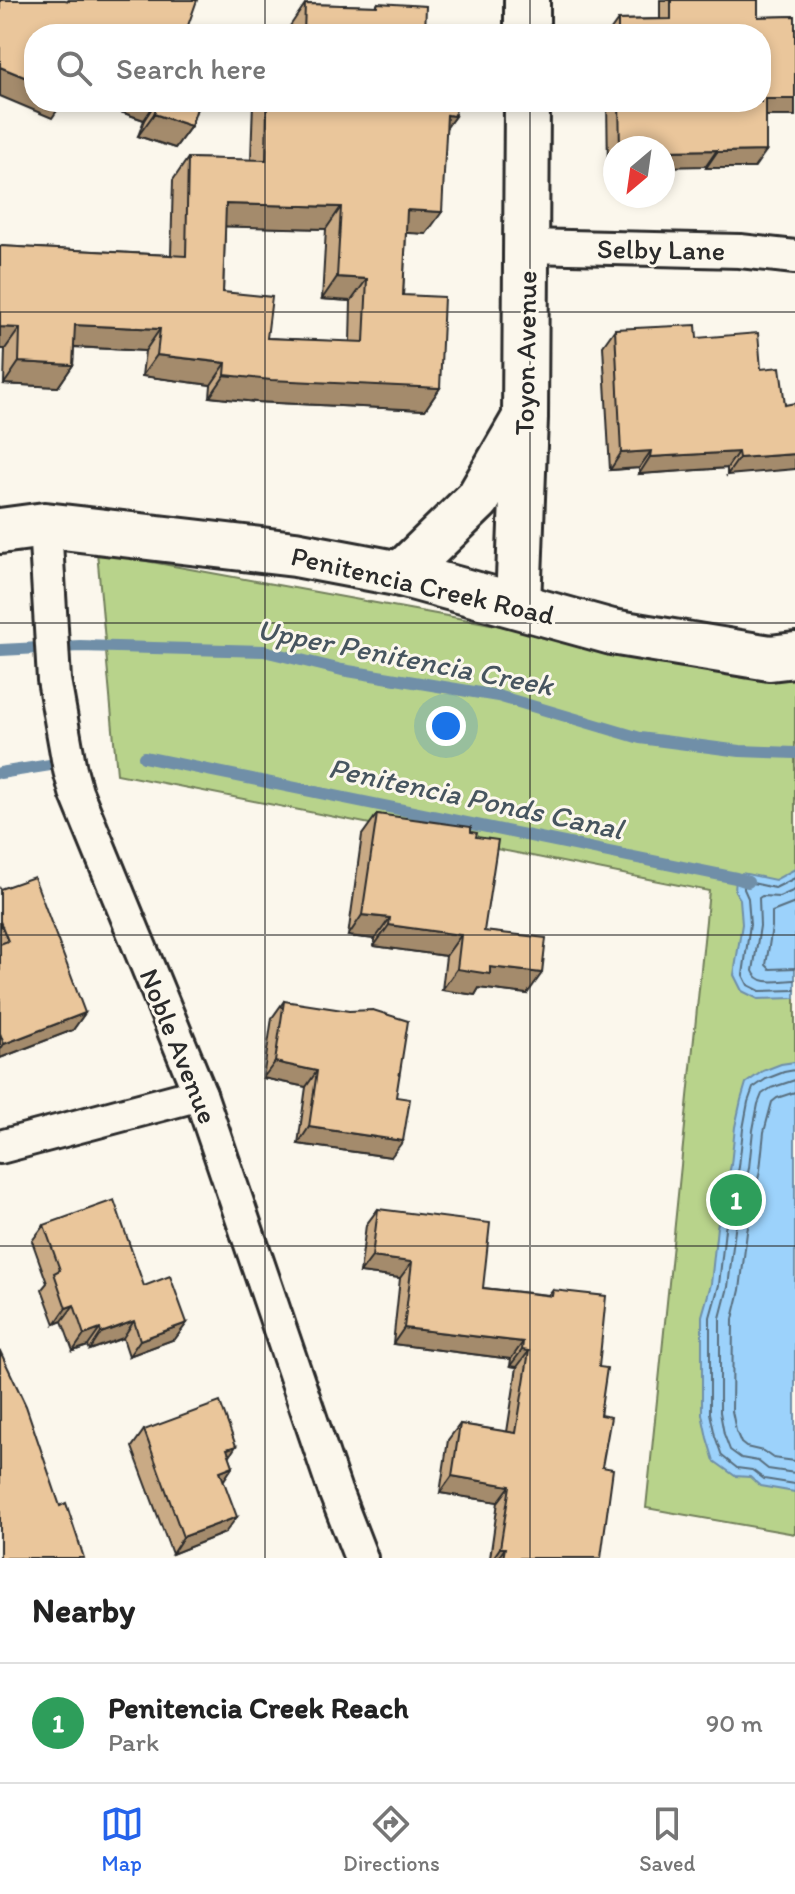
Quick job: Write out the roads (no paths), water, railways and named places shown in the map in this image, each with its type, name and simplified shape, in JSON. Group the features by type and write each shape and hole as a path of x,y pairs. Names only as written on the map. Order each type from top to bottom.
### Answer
{"street":[{"path":"527,0 527,24"},
{"name":"Toyon Avenue","path":"518,605 525,418 527,112"},
{"name":"Selby Lane","path":"527,246 740,251 795,257"},
{"path":"401,574 478,499 525,418"},
{"name":"Penitencia Creek Road","path":"0,531 45,525 295,554 401,574 612,632 770,658 795,655"},
{"name":"Noble Avenue","path":"45,525 54,680 76,792 200,1094 335,1491 361,1558"},
{"path":"0,1147 200,1094"}],"water":[{"path":"795,869 795,998 758,999 742,991 734,975 742,924 740,899 735,891 736,878 742,873 775,880"},
{"path":"795,1062 795,1492 760,1486 750,1477 735,1476 714,1461 702,1414 702,1316 711,1284 717,1227 746,1083 763,1071"}],"waterway":[{"name":"Upper Penitencia Creek","path":"0,650 80,646 264,651 342,670 498,696 640,738 740,751 795,753"},
{"name":"Penitencia Ponds Canal","path":"144,757 748,882"},
{"name":"Penitencia Ponds Canal","path":"0,773 50,765"}],"place":[{"name":"Penitencia Creek Reach","path":"736,1200"}]}
